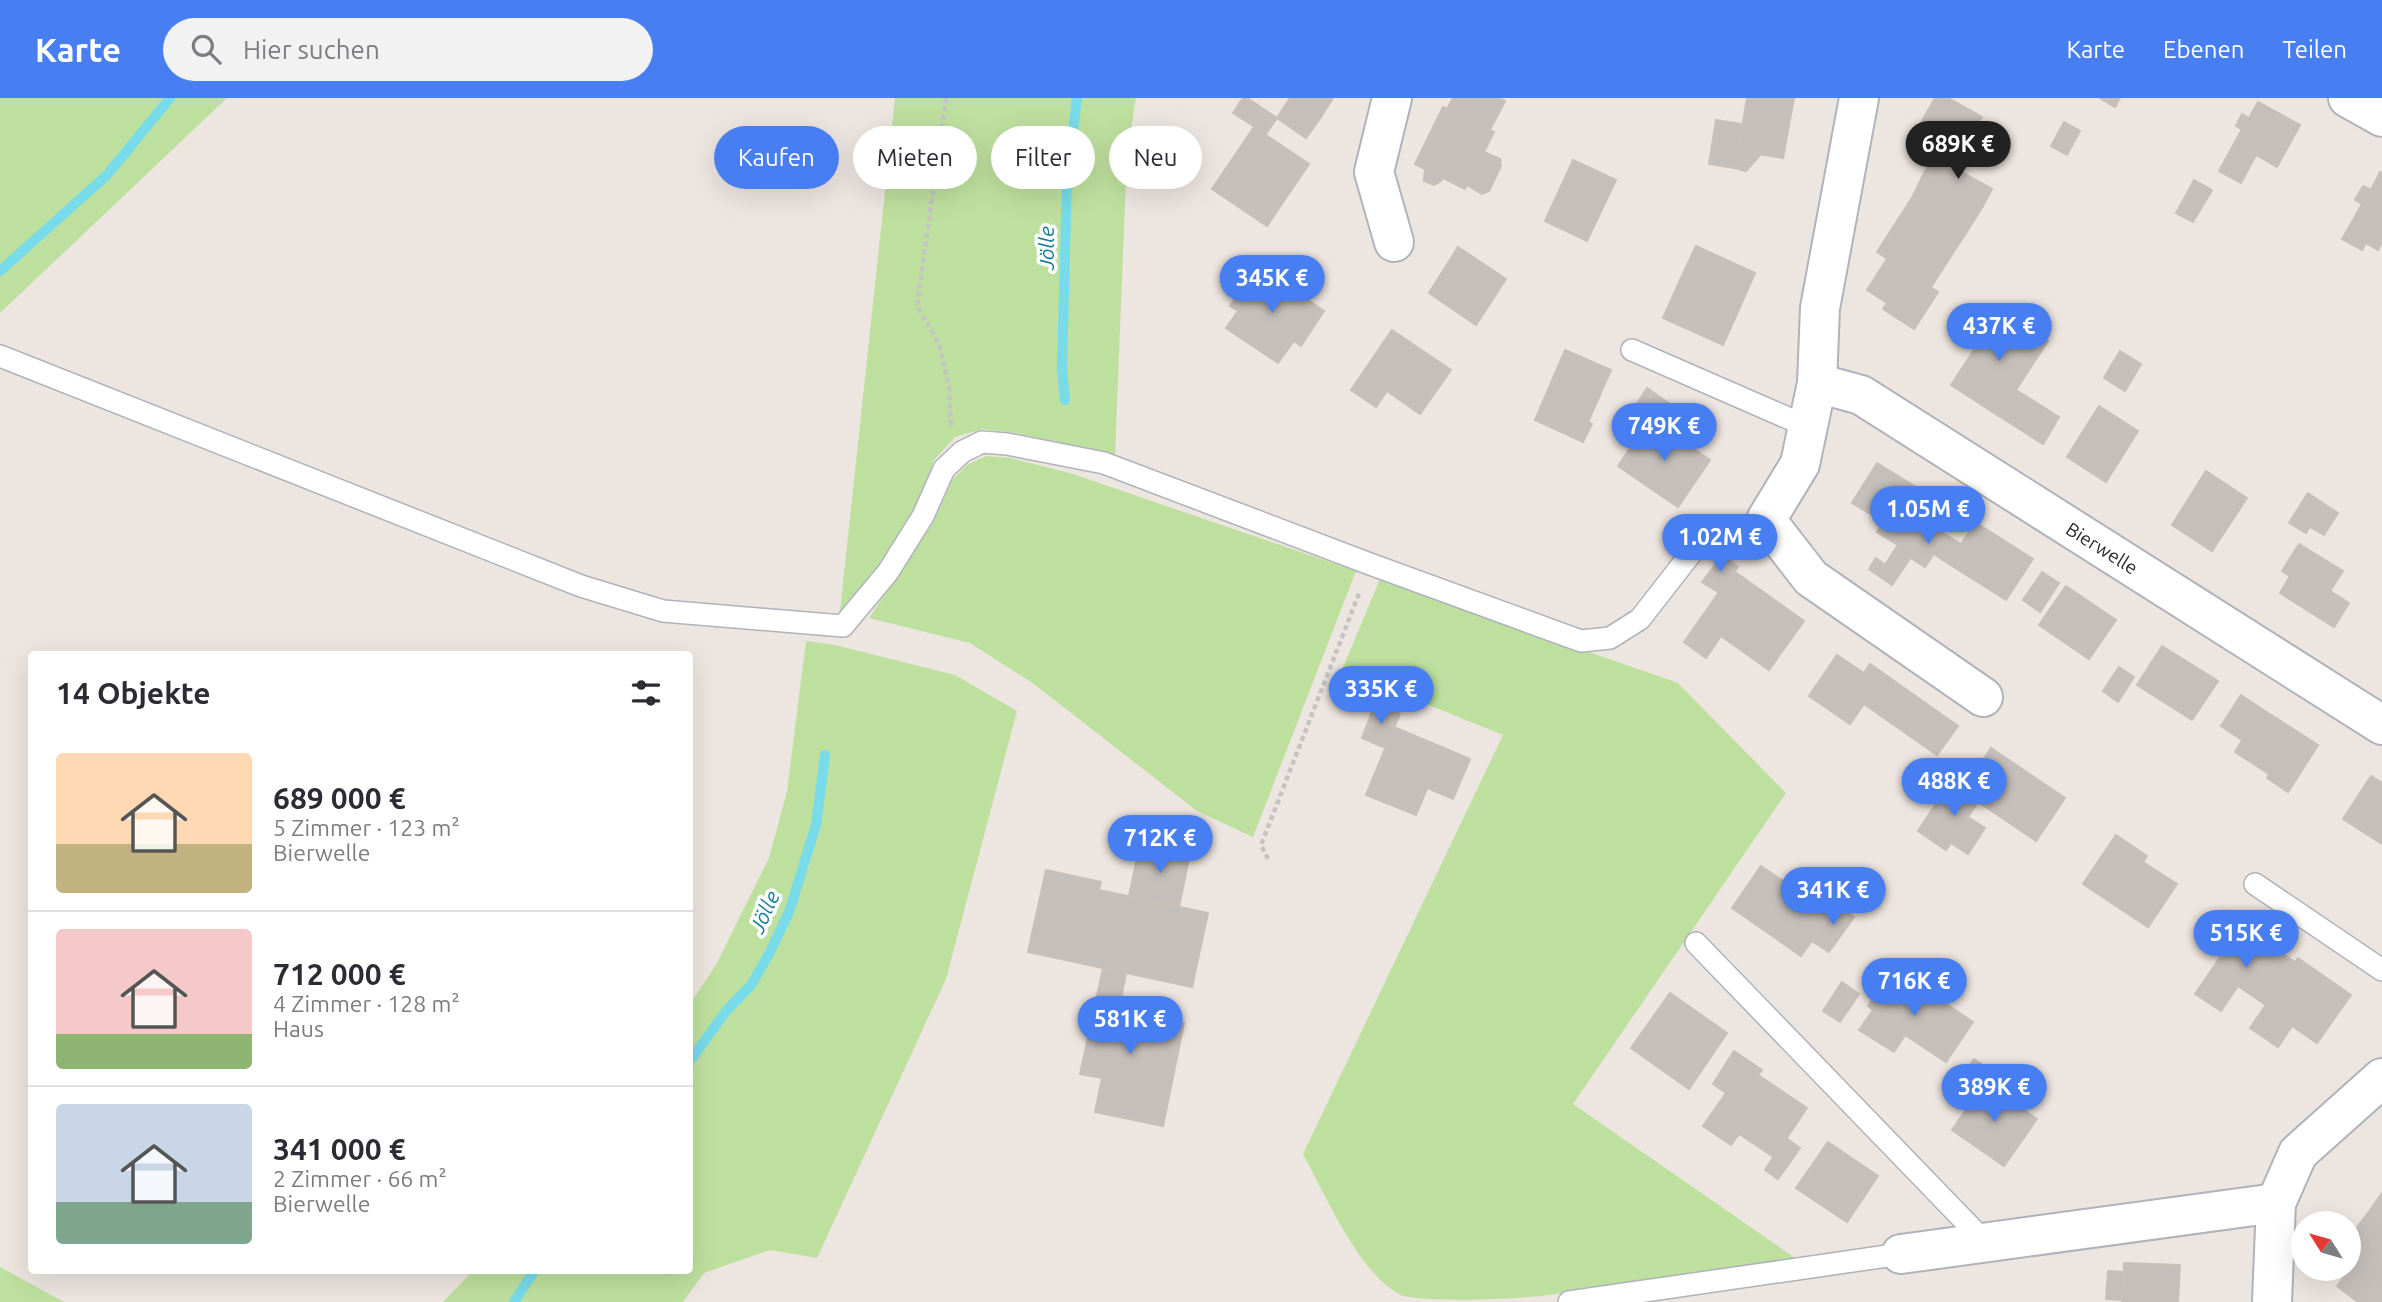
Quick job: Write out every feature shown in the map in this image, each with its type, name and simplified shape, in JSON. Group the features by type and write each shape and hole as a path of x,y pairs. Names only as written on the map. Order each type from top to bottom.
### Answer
{"street":[{"path":"1392,98 1374,172 1394,242"},
{"path":"1859,98 1820,308 1816,383 1800,464 1766,520 1811,579 1983,697"},
{"path":"2348,98 2382,117"},
{"name":"Bierwelle","path":"1816,383 1861,395 2382,725"},
{"path":"2272,1302 2276,1203 2298,1153 2382,1078"},
{"path":"1901,1254 2276,1203"}],"lane":[{"path":"1632,350 1806,426"},
{"path":"0,356 581,586 663,611 843,626 888,572 923,516 944,469 962,452 982,442 1007,444 1104,463 1581,641 1610,638 1640,619 1696,547"},
{"path":"2255,884 2382,970"},
{"path":"1696,943 1986,1242"},
{"path":"1569,1302 1901,1254"}],"path":[{"path":"946,98 917,306 939,344 949,386 951,433 962,452"},
{"path":"1268,859 1261,845 1370,564"}],"green space":[{"path":"0,98 227,98 0,313"},
{"path":"895,98 1136,98 1131,126 1109,126 1109,189 1126,189 1115,455 1015,433 983,429 955,437 934,460 913,515 880,566 840,611 885,189 977,189 977,126 892,126"},
{"path":"986,456 1010,458 1073,474 1356,571 1253,837 1197,811 1034,684 970,643 869,618 933,523 953,479 967,465"},
{"path":"1380,579 1678,683 1786,793 1573,1104 1798,1260 1540,1296 1434,1299 1403,1296 1388,1286 1373,1272 1345,1233 1303,1154 1503,735 1342,670"},
{"path":"806,641 835,645 955,675 1017,711 946,979 817,1258 770,1250 704,1273 683,1302 443,1302 470,1274 693,1274 693,1000 716,965 769,858 787,791"},
{"path":"0,1267 64,1302 0,1302"}],"building":[{"path":"1243,98 1277,118 1266,134 1233,113"},
{"path":"1290,98 1321,117 1306,138 1277,118"},
{"path":"1293,98 1333,98 1321,117"},
{"path":"1453,98 1498,98 1505,101 1490,130 1447,109"},
{"path":"1747,98 1794,98 1783,158 1738,151"},
{"path":"1935,98 1948,98 1982,117 1953,167 1910,142"},
{"path":"2100,98 2120,98 2115,107"},
{"path":"2258,102 2300,125 2277,167 2256,155 2241,183 2219,171 2242,129 2236,126 2242,114 2249,118"},
{"path":"1443,107 1494,132 1484,152 1500,159 1501,166 1489,191 1482,194 1467,185 1465,189 1443,178 1434,185 1424,181 1425,169 1415,164"},
{"path":"1716,120 1742,124 1735,168 1709,164"},
{"path":"2064,122 2080,131 2067,155 2051,146"},
{"path":"1254,127 1309,164 1267,226 1212,189"},
{"path":"1738,151 1761,154 1746,171 1735,168"},
{"path":"1935,157 1992,189 1983,206 1924,173"},
{"path":"1573,160 1616,180 1587,241 1545,221"},
{"path":"2380,172 2382,227 2357,213 2362,204 2355,200 2363,186 2371,190"},
{"path":"1924,173 1983,206 1966,233 1912,198"},
{"path":"2194,180 2212,190 2193,222 2176,213"},
{"path":"1912,198 1966,233 1931,287 1877,252"},
{"path":"2357,213 2382,227 2382,242 2378,250 2366,243 2362,250 2342,239"},
{"path":"1696,246 1755,273 1740,307 1680,280"},
{"path":"1458,247 1506,279 1476,325 1429,293"},
{"path":"1887,259 1938,292 1914,329 1883,309 1887,303 1867,290"},
{"path":"1257,265 1324,311 1301,346 1294,341 1278,363 1226,328 1238,311 1230,306"},
{"path":"1680,280 1740,307 1723,345 1663,318"},
{"path":"2000,310 2048,341 1999,416 1951,385"},
{"path":"1392,330 1451,370 1420,414 1387,391 1376,407 1351,390"},
{"path":"1565,350 1611,370 1588,422 1592,424 1583,442 1535,420"},
{"path":"2120,351 2141,364 2125,391 2104,378"},
{"path":"1647,388 1674,407 1665,420 1638,402"},
{"path":"2016,390 2059,417 2043,444 1999,416"},
{"path":"2099,406 2138,431 2106,482 2067,457"},
{"path":"1650,419 1710,460 1678,507 1618,466"},
{"path":"1877,463 1929,495 1898,545 1877,532 1884,522 1852,503"},
{"path":"2206,471 2247,498 2212,551 2172,525"},
{"path":"2308,493 2324,504 2306,533 2289,523"},
{"path":"2324,504 2338,513 2324,535 2310,527"},
{"path":"1917,515 1932,526 1892,585 1869,569 1876,558 1885,565"},
{"path":"1975,522 2033,559 2006,600 1949,564"},
{"path":"1932,526 1946,535 1925,567 1911,558"},
{"path":"1946,535 1961,544 1949,564 1934,554"},
{"path":"2299,544 2343,571 2330,591 2349,603 2334,627 2280,593 2290,576 2282,571"},
{"path":"1723,555 1738,567 1719,593 1702,582"},
{"path":"1734,571 1804,621 1769,670 1721,636 1706,658 1684,642"},
{"path":"2042,572 2059,583 2040,612 2023,600"},
{"path":"2066,586 2116,620 2089,659 2039,625"},
{"path":"2162,646 2218,681 2192,720 2137,685"},
{"path":"1837,655 1864,673 1870,664 1958,726 1937,755 1864,704 1850,724 1809,696"},
{"path":"2119,667 2134,677 2118,702 2103,691"},
{"path":"2241,695 2262,709 2242,740 2221,726"},
{"path":"1375,704 1400,714 1385,748 1362,738"},
{"path":"2262,709 2318,745 2288,792 2267,778 2269,774 2235,752"},
{"path":"1394,727 1444,748 1416,815 1366,795"},
{"path":"1444,748 1470,759 1453,799 1427,788"},
{"path":"1991,748 2065,798 2036,841 1962,791"},
{"path":"1959,769 1971,777 1962,791 1978,802 1968,817 1985,828 1968,854 1951,843 1946,850 1918,831"},
{"path":"2371,776 2382,783 2382,844 2343,819"},
{"path":"2116,835 2147,856 2143,862 2177,884 2148,927 2083,884"},
{"path":"1140,844 1190,854 1179,907 1129,896"},
{"path":"1761,866 1831,914 1801,956 1732,908"},
{"path":"1046,870 1101,882 1099,890 1208,913 1192,987 1028,952"},
{"path":"1829,900 1854,917 1829,952 1812,941 1831,914 1824,909"},
{"path":"2231,911 2245,921 2223,954 2208,944"},
{"path":"2245,921 2258,929 2255,935 2295,962 2266,1005 2238,986 2221,1011 2195,994"},
{"path":"2298,958 2351,995 2317,1043 2292,1026 2278,1047 2250,1028"},
{"path":"1103,968 1126,973 1119,1009 1184,1023 1163,1126 1095,1112 1102,1078 1080,1074"},
{"path":"1893,968 1973,1022 1946,1062 1905,1035 1894,1052 1859,1030 1873,1010 1868,1006"},
{"path":"1842,982 1859,994 1840,1022 1823,1011"},
{"path":"1670,993 1727,1033 1689,1089 1631,1048"},
{"path":"1734,1051 1762,1070 1758,1075 1807,1108 1774,1157 1739,1134 1731,1145 1703,1126 1726,1093 1713,1084"},
{"path":"1974,1059 1992,1071 1971,1102 1952,1090"},
{"path":"1984,1083 2037,1119 2004,1166 1952,1130"},
{"path":"1786,1138 1800,1148 1778,1179 1765,1170"},
{"path":"1828,1142 1878,1176 1847,1222 1796,1188"},
{"path":"2382,1193 2382,1230 2365,1217"},
{"path":"2365,1217 2382,1230 2382,1274 2361,1259 2361,1222"},
{"path":"2361,1258 2382,1274 2382,1302 2358,1302 2337,1286 2341,1281 2361,1281"},
{"path":"2124,1263 2180,1265 2178,1302 2122,1302"},
{"path":"2108,1271 2124,1272 2122,1300 2106,1299"}],"waterway":[{"path":"0,271 107,175 170,98"},
{"name":"Jölle","path":"1065,400 1062,369 1067,177 1077,98"},
{"name":"Jölle","path":"693,1057 726,1011 751,985 789,912 816,825 825,755"},
{"name":"Jölle","path":"514,1302 532,1274"}]}
